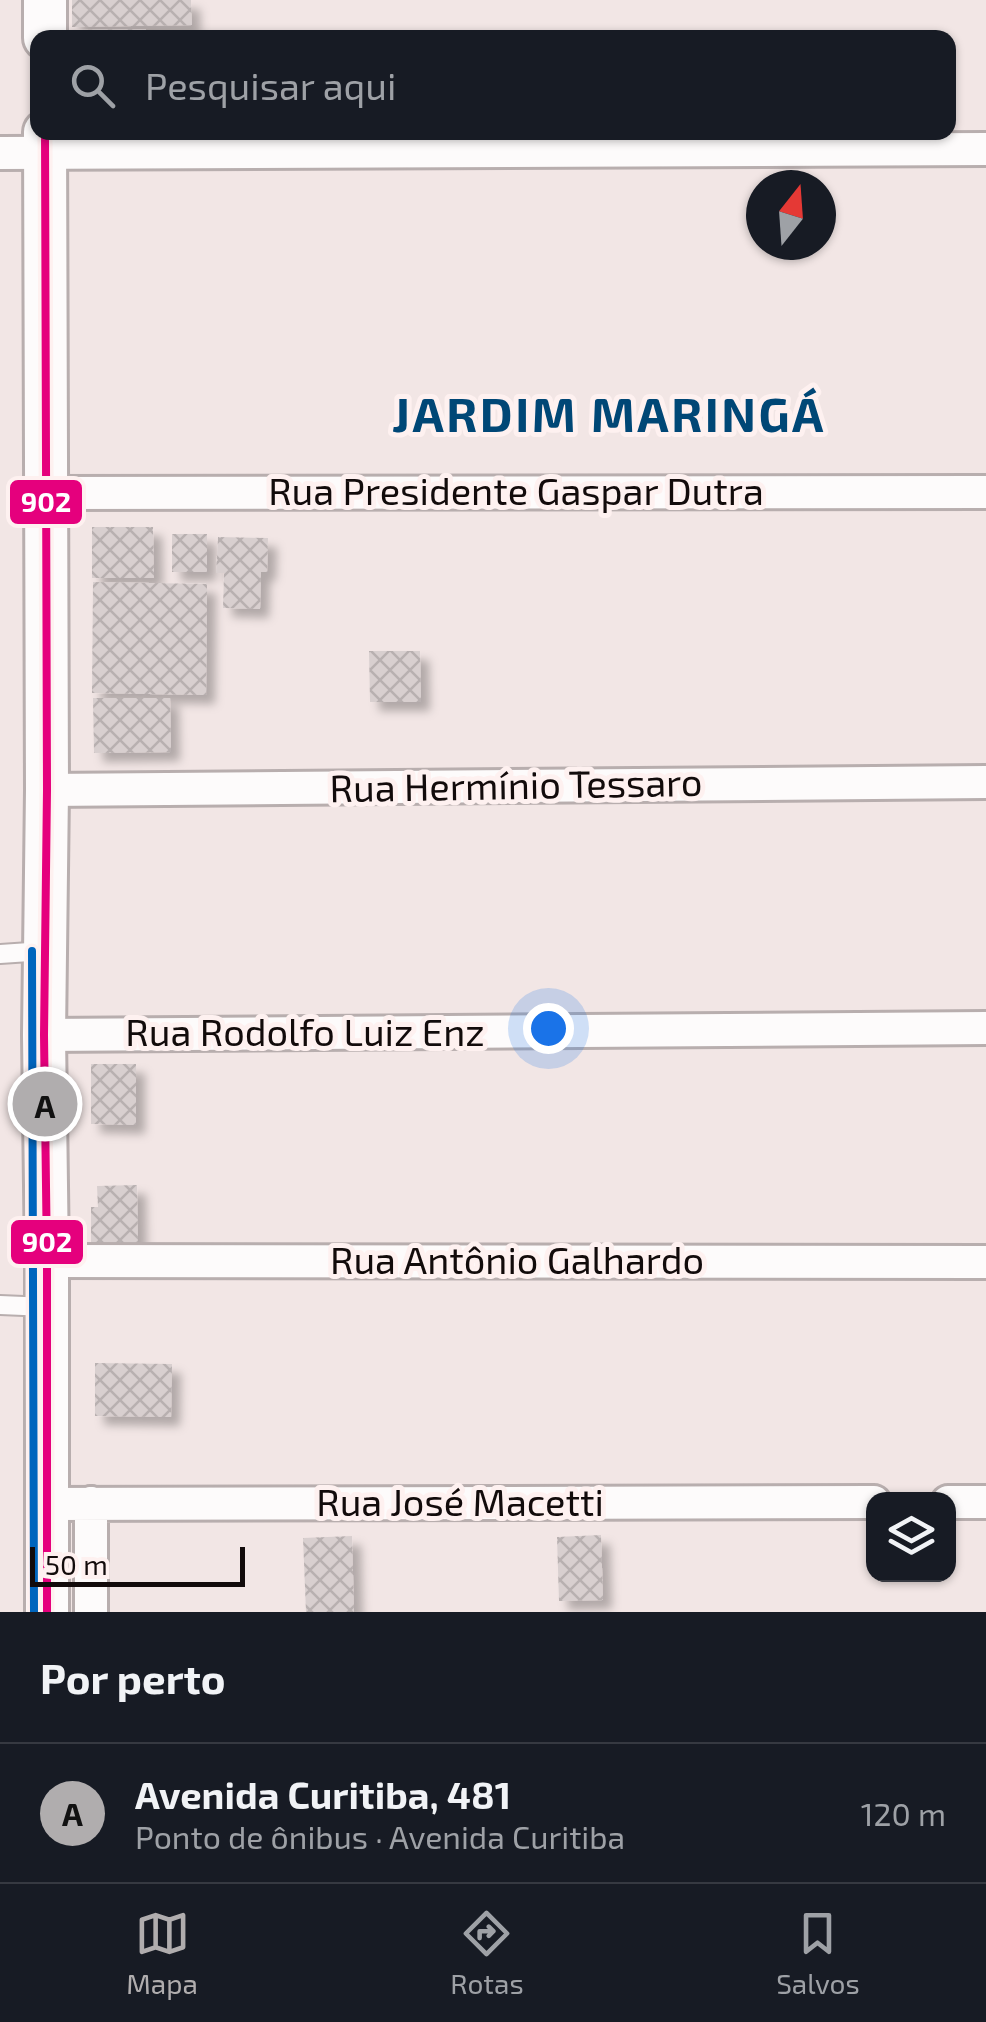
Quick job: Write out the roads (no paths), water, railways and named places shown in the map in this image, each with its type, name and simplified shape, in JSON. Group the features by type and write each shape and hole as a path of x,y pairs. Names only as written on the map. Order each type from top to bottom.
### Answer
{"street":[{"path":"45,0 45,30"},
{"path":"0,153 46,143 986,149"},
{"path":"46,143 44,1035 48,1612"},
{"name":"Rua Presidente Gaspar Dutra","path":"46,492 986,492"},
{"name":"Rua Hermínio Tessaro","path":"47,790 986,782"},
{"name":"Rua Rodolfo Luiz Enz","path":"44,1035 986,1028"},
{"name":"Rua Antônio Galhardo","path":"47,1260 986,1262"},
{"name":"Rua José Macetti","path":"47,1504 866,1502"},
{"path":"956,1502 986,1502"},
{"path":"91,1504 91,1612"}],"lane":[{"path":"0,954 44,952"},
{"path":"0,1305 47,1307"}],"place":[{"name":"Avenida Curitiba, 481","path":"45,1104"}],"district":[{"name":"JARDIM MARINGÁ","path":"609,415"}]}
